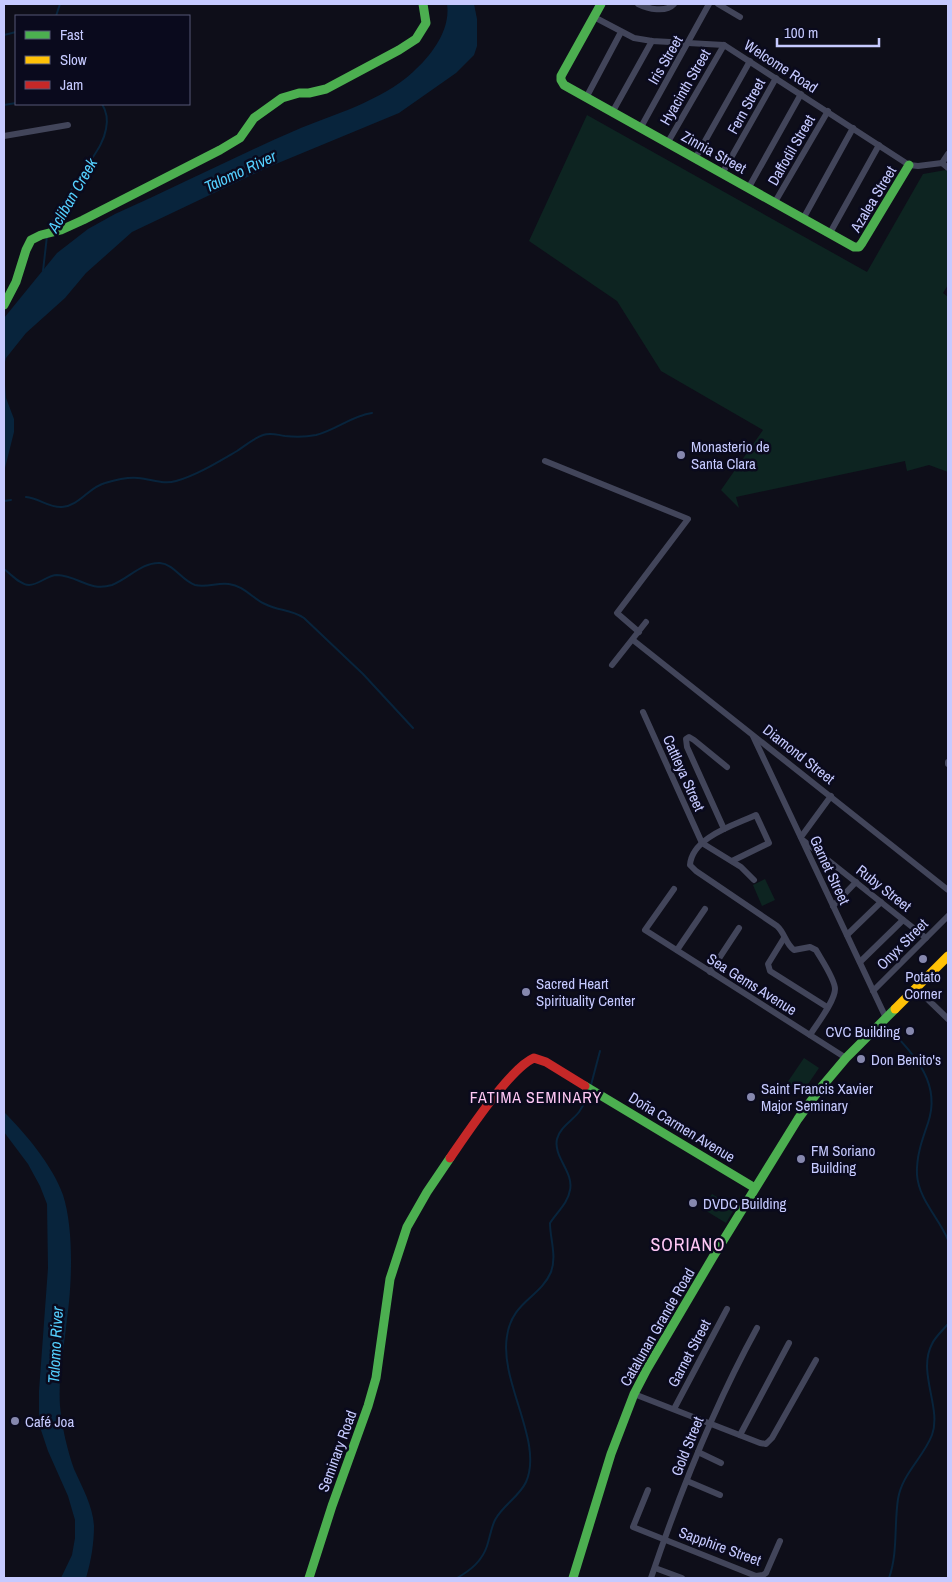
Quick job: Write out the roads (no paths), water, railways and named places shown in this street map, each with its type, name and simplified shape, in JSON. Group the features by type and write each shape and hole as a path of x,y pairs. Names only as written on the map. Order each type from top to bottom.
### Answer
{"street":[{"path":"4,305 16,282 28,245 32,240 41,235 60,230 194,165 232,143 247,130 254,118 282,98 326,89 399,50 416,39 424,28 426,16 423,4"},
{"path":"594,17 601,4"},
{"path":"638,4 647,8 662,9 674,4"},
{"name":"Iris Street","path":"641,127 710,4"},
{"path":"718,4 740,17"},
{"name":"Welcome Road","path":"594,17 634,38 652,41 724,45 909,165"},
{"name":"Zinnia Street","path":"594,17 561,76 564,85 750,187 854,247 859,247"},
{"path":"587,96 620,32"},
{"path":"613,112 652,41"},
{"name":"Hyacinth Street","path":"668,142 724,45"},
{"path":"696,157 750,61"},
{"name":"Fern Street","path":"723,172 776,78"},
{"path":"750,187 801,94"},
{"name":"Daffodil Street","path":"775,202 828,111"},
{"path":"4,136 68,125"},
{"path":"803,218 853,128"},
{"path":"830,233 879,145"},
{"path":"942,163 948,154"},
{"path":"909,165 918,166 942,163 948,168"},
{"name":"Azalea Street","path":"859,247 909,165"},
{"path":"545,461 688,520 617,612 639,632"},
{"path":"612,665 646,622"},
{"name":"Diamond Street","path":"633,640 948,890"},
{"name":"Cattleya Street","path":"644,712 702,843"},
{"name":"Garnet Street","path":"752,734 886,1018"},
{"path":"724,829 687,747 686,739 689,737 694,740 728,767"},
{"path":"801,838 831,796"},
{"path":"732,861 769,843 756,815 715,833 702,843 690,862 692,868 772,922 780,929 789,946 794,950 810,947 816,950 834,986 834,995 810,1035"},
{"name":"Ruby Street","path":"801,838 926,938"},
{"path":"702,843 745,870 754,880"},
{"path":"833,906 856,882"},
{"name":"Sea Gems Avenue","path":"674,890 645,930 846,1058"},
{"path":"847,935 881,902"},
{"path":"677,950 705,909"},
{"name":"Onyx Street","path":"873,991 948,916"},
{"path":"860,962 904,920"},
{"path":"710,972 739,928"},
{"path":"784,938 768,964 770,971 827,1008"},
{"name":"Catalunan Grande Road","path":"573,1578 611,1454 634,1394 756,1188 807,1106 846,1058 948,956"},
{"path":"916,988 948,1019"},
{"name":"Doña Carmen Avenue","path":"382,1332 390,1279 400,1244 413,1214 481,1114 510,1078 529,1060 534,1058 546,1062 756,1188"},
{"name":"Garnet Street","path":"674,1409 727,1309"},
{"name":"Gold Street","path":"651,1578 664,1539 710,1423 727,1383 757,1328"},
{"name":"Seminary Road","path":"309,1578 332,1506 368,1406 376,1378 382,1332"},
{"path":"740,1435 789,1343"},
{"path":"634,1394 760,1443 768,1443 816,1360"},
{"path":"698,1452 721,1464"},
{"path":"687,1481 720,1495"},
{"name":"Sapphire Street","path":"648,1490 633,1527 664,1539 760,1576 766,1573 780,1541"},
{"path":"655,1568 682,1578"}],"water":[{"name":"Talomo River","path":"447,4 474,4 477,19 477,46 474,55 456,73 399,113 271,166 132,232 86,273 65,298 26,333 6,358 4,366 4,318 57,253 88,229 115,214 294,131 356,106 386,91 413,72 433,50 443,33 446,23"},
{"path":"4,371 6,398 14,419 14,432 4,472"},
{"name":"Talomo River","path":"4,1112 21,1130 53,1173 67,1209 71,1273 61,1373 60,1406 69,1454 84,1490 93,1519 93,1546 86,1578 61,1578 72,1555 75,1538 75,1520 68,1496 48,1451 41,1430 39,1413 48,1268 47,1204 28,1164 4,1132"}],"waterway":[{"name":"Acliban Creek","path":"56,15 60,4"},
{"name":"Acliban Creek","path":"4,35 15,32"},
{"name":"Acliban Creek","path":"4,105 15,103"},
{"name":"Acliban Creek","path":"49,229 63,203 102,142 107,126 102,105"},
{"name":"Acliban Creek","path":"43,271 47,236"},
{"path":"26,497 62,507 74,503 99,485 125,478 162,482 176,481 207,468 263,435 297,437 316,435 357,417 372,413"},
{"path":"4,501 11,500"},
{"path":"4,569 26,585 33,585 57,575 97,587 104,587 118,582 147,565 160,563 170,566 195,585 234,585 265,604 304,618 363,674 413,728"},
{"path":"887,1026 915,1058 928,1082 931,1094 931,1108 918,1155 917,1175 921,1193 948,1240"},
{"path":"591,1085 600,1051"},
{"path":"457,1578 479,1561 487,1546 495,1520 526,1482 530,1466 530,1449 509,1373 506,1354 507,1336 514,1315 540,1288 551,1272 553,1254 550,1223 567,1199 570,1190 569,1177 558,1152 557,1139 563,1128 579,1112 589,1091"},
{"path":"889,1578 894,1559 900,1490 928,1443 934,1424 928,1378 928,1355 933,1341 948,1324"}],"place":[{"name":"Monasterio de Santa Clara","path":"681,455"},
{"name":"Potato Corner","path":"923,959"},
{"name":"Sacred Heart Spirituality Center","path":"526,992"},
{"name":"CVC Building","path":"910,1031"},
{"name":"Don Benito's","path":"861,1059"},
{"name":"Saint Francis Xavier Major Seminary","path":"751,1097"},
{"name":"FM Soriano Building","path":"801,1159"},
{"name":"DVDC Building","path":"693,1203"},
{"name":"Café Joa","path":"15,1421"}],"district":[{"name":"FATIMA SEMINARY","path":"536,1097"},
{"name":"SORIANO","path":"688,1244"}]}
